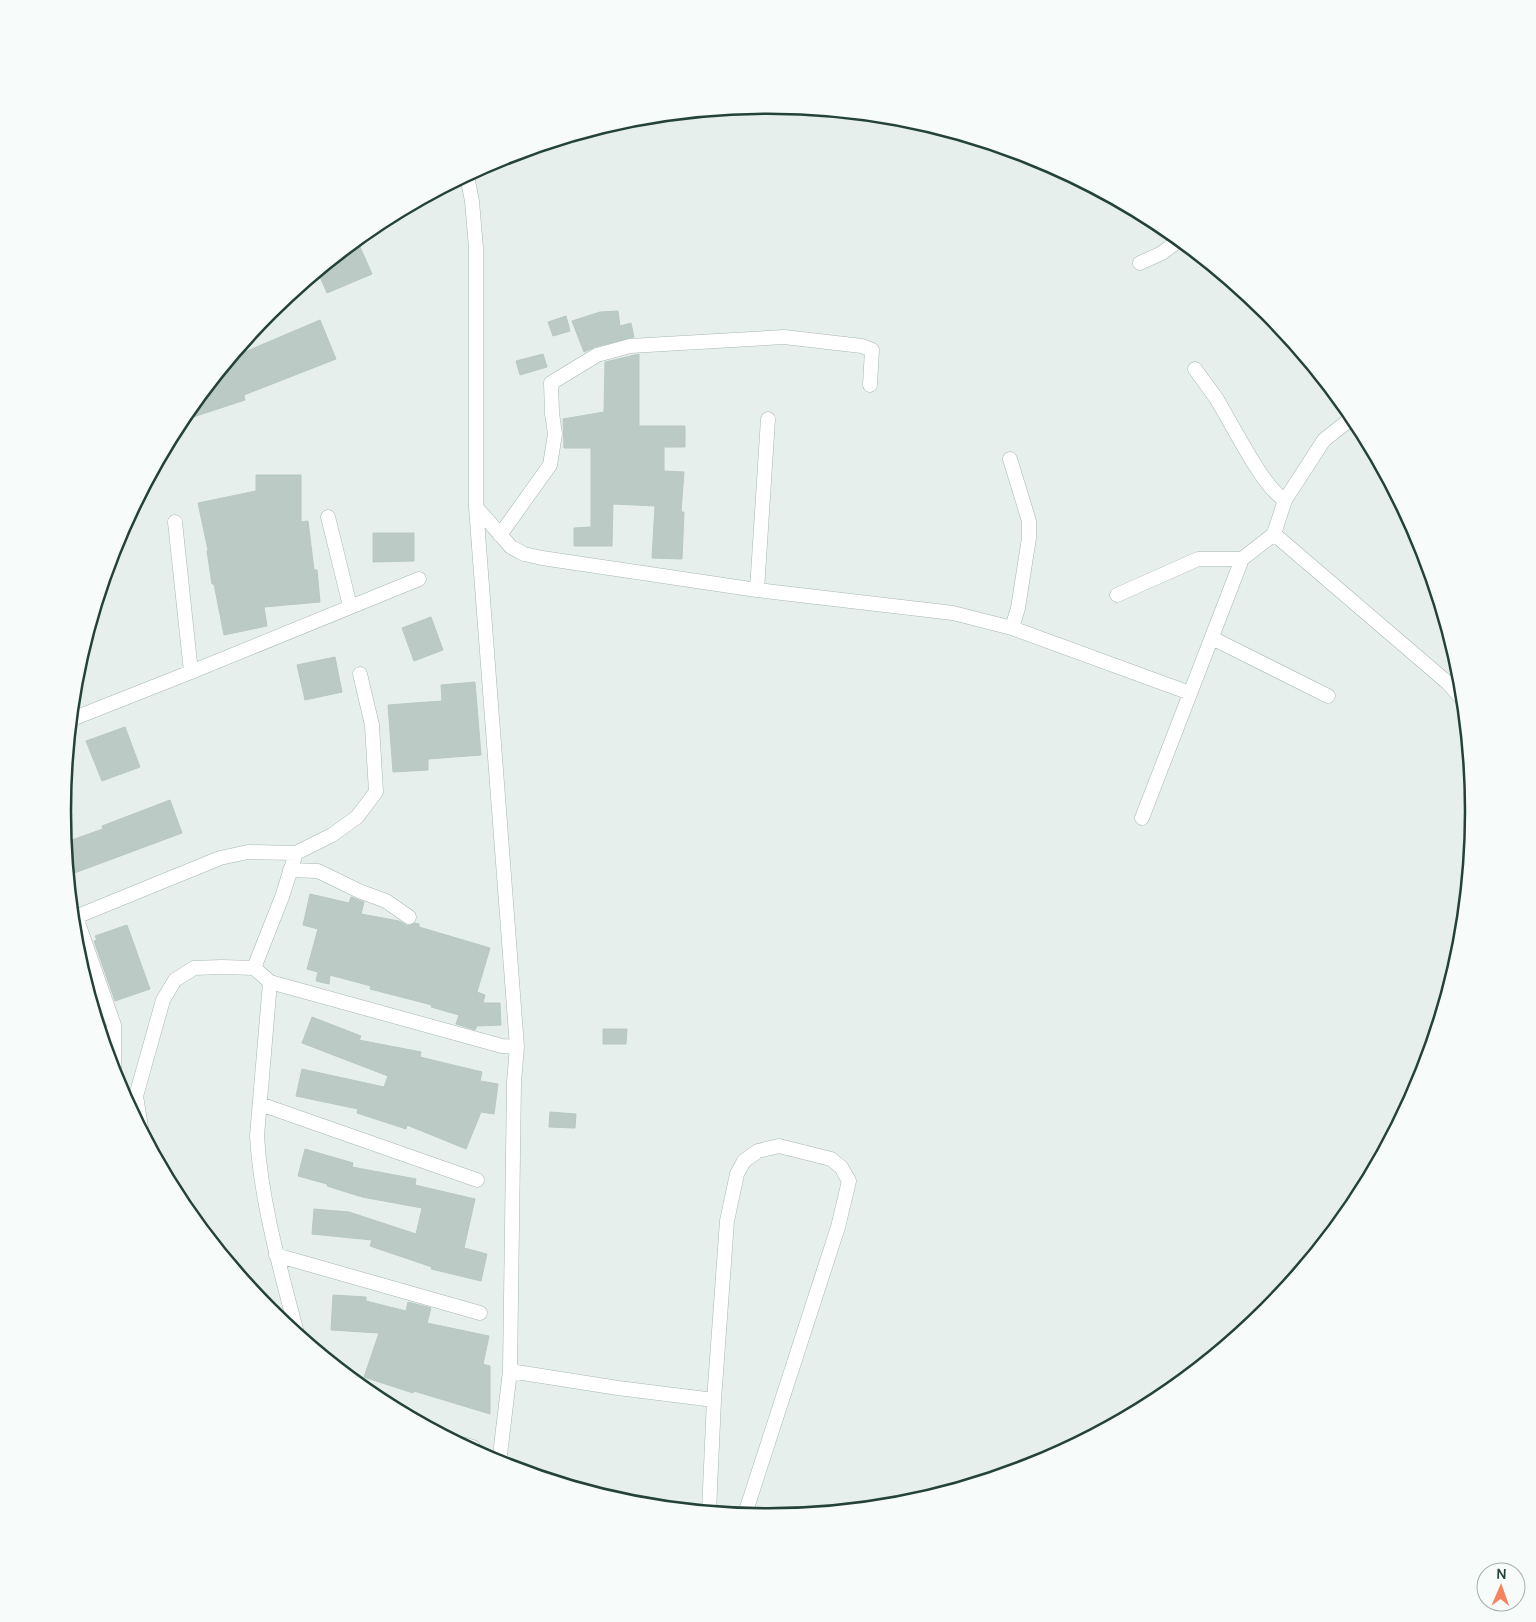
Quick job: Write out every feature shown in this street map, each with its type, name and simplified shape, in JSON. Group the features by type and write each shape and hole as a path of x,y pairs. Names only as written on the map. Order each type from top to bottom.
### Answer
{"street":[{"path":"468,182 472,201 476,248 476,507 517,1047 514,1092 510,1371 500,1455"},
{"path":"1140,264 1162,253 1173,245"},
{"path":"500,535 550,465 555,434 551,383 598,355 614,350 640,346 784,337 824,341 862,346 872,350 870,385"},
{"path":"1196,369 1274,492 1285,500"},
{"path":"756,590 768,419"},
{"path":"1142,818 1242,559 1274,534 1285,500 1324,440 1346,423"},
{"path":"1010,459 1028,521 1029,538 1018,608 1012,628"},
{"path":"476,507 511,547 524,554 756,590 954,613 1012,628 1190,693"},
{"path":"328,517 350,606"},
{"path":"175,522 191,672"},
{"path":"1274,534 1454,689"},
{"path":"1117,595 1198,559 1242,559"},
{"path":"78,717 419,579"},
{"path":"1212,638 1328,696"},
{"path":"79,915 220,858 248,852 296,853 332,835 357,818 376,792 372,725 360,674"},
{"path":"254,968 282,897 296,853"},
{"path":"290,870 318,871 359,891 386,901 409,917"},
{"path":"84,942 114,1025 114,1051"},
{"path":"131,1093 163,1000 175,980 194,968 254,968 270,982 502,1046 517,1047"},
{"path":"270,982 257,1136 258,1157 276,1255 294,1321"},
{"path":"260,1104 476,1180"},
{"path":"709,1505 714,1400 727,1221 737,1174 744,1161 758,1151 779,1146 832,1159 841,1167 849,1181 838,1226 748,1507"},
{"path":"276,1255 480,1313"},
{"path":"510,1371 618,1388 714,1400"}],"building":[{"path":"360,247 372,274 327,293 320,278"},
{"path":"618,311 620,326 631,323 634,337 595,347 584,352 572,321 600,312"},
{"path":"566,316 570,331 553,336 548,322"},
{"path":"320,320 336,359 244,395 245,400 194,417 215,387 244,352"},
{"path":"543,354 547,367 520,375 516,361"},
{"path":"639,354 639,426 685,426 685,447 664,447 664,471 684,472 681,512 684,512 682,559 652,558 655,506 613,504 612,546 574,546 574,528 591,527 591,448 564,448 563,419 604,412 605,362"},
{"path":"256,475 301,475 301,522 308,521 314,570 317,570 320,602 264,607 267,626 224,635 214,584 212,584 208,550 198,503 256,491"},
{"path":"373,533 414,533 414,561 373,562"},
{"path":"431,617 443,650 414,661 402,628"},
{"path":"335,657 342,692 305,700 297,665"},
{"path":"475,682 481,755 428,759 428,770 393,772 388,705 442,701 441,685"},
{"path":"125,727 140,767 102,781 86,741"},
{"path":"170,800 182,833 74,873 72,840 103,829 102,826"},
{"path":"310,894 349,903 351,897 364,902 361,914 399,921 408,926 415,923 419,924 419,927 490,948 477,992 485,995 483,1003 500,1003 501,1025 477,1026 475,1030 456,1024 459,1015 431,1007 432,1005 370,989 371,986 330,975 329,984 316,981 318,972 307,969 318,929 303,925"},
{"path":"127,925 150,989 115,1001 94,941 97,940 95,936"},
{"path":"312,1017 361,1036 359,1040 421,1052 420,1057 482,1072 480,1081 498,1084 494,1114 481,1112 466,1149 407,1125 406,1129 357,1113 358,1109 296,1096 302,1069 384,1087 388,1076 302,1043"},
{"path":"603,1029 627,1029 626,1044 603,1044"},
{"path":"550,1112 576,1114 575,1128 549,1127"},
{"path":"305,1149 353,1163 352,1167 416,1179 415,1185 475,1199 464,1248 487,1254 481,1281 431,1269 432,1267 370,1246 372,1240 312,1234 314,1209 349,1212 416,1234 422,1208 362,1197 298,1176"},
{"path":"333,1295 366,1297 366,1301 406,1311 408,1302 420,1305 431,1308 427,1323 489,1336 483,1364 490,1366 490,1414 414,1391 413,1393 364,1377 379,1333 331,1330"}]}
